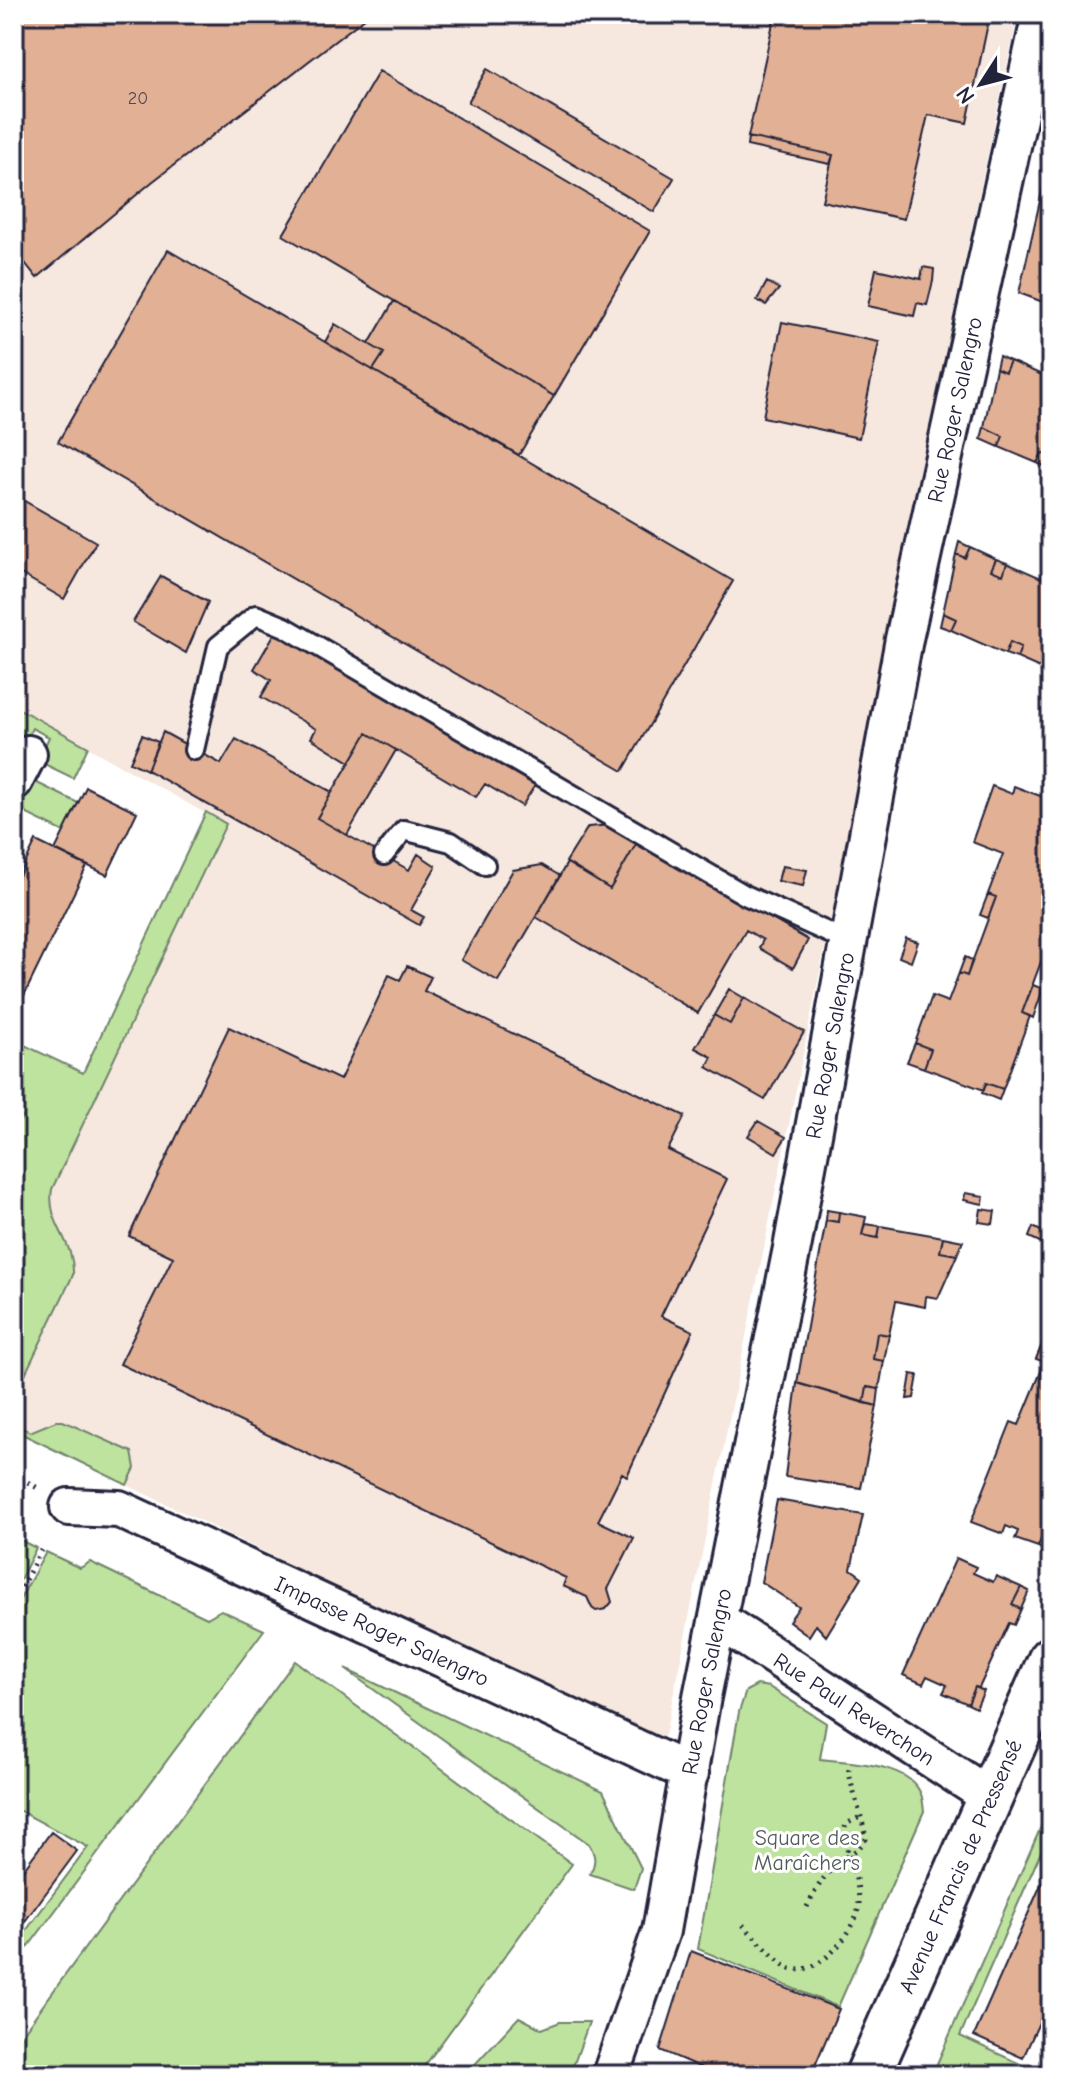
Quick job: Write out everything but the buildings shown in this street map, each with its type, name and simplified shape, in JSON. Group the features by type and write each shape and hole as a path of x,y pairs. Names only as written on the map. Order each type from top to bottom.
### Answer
{"street":[{"name":"Rue Roger Salengro","path":"611,2075 661,1931 717,1624 793,1243 904,639 1041,14"},
{"name":"Impasse Roger Salengro","path":"69,1507 119,1509 690,1773"},
{"name":"Rue Paul Reverchon","path":"717,1624 731,1628 990,1797"},
{"name":"Avenue Francis de Pressensé","path":"868,2075 1051,1659"}],"lane":[{"path":"194,750 218,646 256,615 285,627 745,895 849,942"},
{"path":"384,855 404,830 451,842 485,865"}],"path":[{"path":"14,1601 41,1550"},
{"path":"807,1907 821,1879 835,1863 858,1849 866,1839 862,1816 849,1780 848,1763"},
{"path":"743,1925 786,1968 802,1971 820,1964 850,1930 859,1906 856,1876 843,1836 846,1824 862,1816"}],"shaded area":[{"path":"14,14 1018,14 951,324 665,1736 649,1739 14,1430 14,1348 56,1257 14,1220 205,813 14,706"}],"green space":[{"path":"14,706 88,747 73,778 38,761 49,737 32,728 14,766"},
{"path":"29,779 78,803 64,832 15,808"},
{"path":"206,812 226,824 52,1189 53,1212 70,1252 73,1275 14,1397 14,1134 22,1117 14,1112 14,1040 83,1073"},
{"path":"63,1421 132,1452 135,1468 127,1485 14,1430 14,1424 30,1432"},
{"path":"14,1537 36,1548 14,1592"},
{"path":"46,1552 80,1568 90,1562 207,1618 221,1610 264,1630 14,1966 14,1947 88,1847 14,1808 14,1610"},
{"path":"295,1661 572,1864 418,2075 14,2075 14,2045"},
{"path":"345,1669 603,1791 641,1868 634,1889 590,1874 594,1859 589,1844"},
{"name":"Square des Maraîchers","path":"757,1685 769,1687 826,1723 820,1759 890,1769 913,1782 922,1796 924,1811 838,2007 698,1949 739,1712 746,1691"},
{"path":"1051,1804 1051,1829 960,2036 1027,2067 1023,2075 932,2075"},
{"path":"519,2017 542,2029 560,2022 589,2022 570,2075 465,2075"}]}
